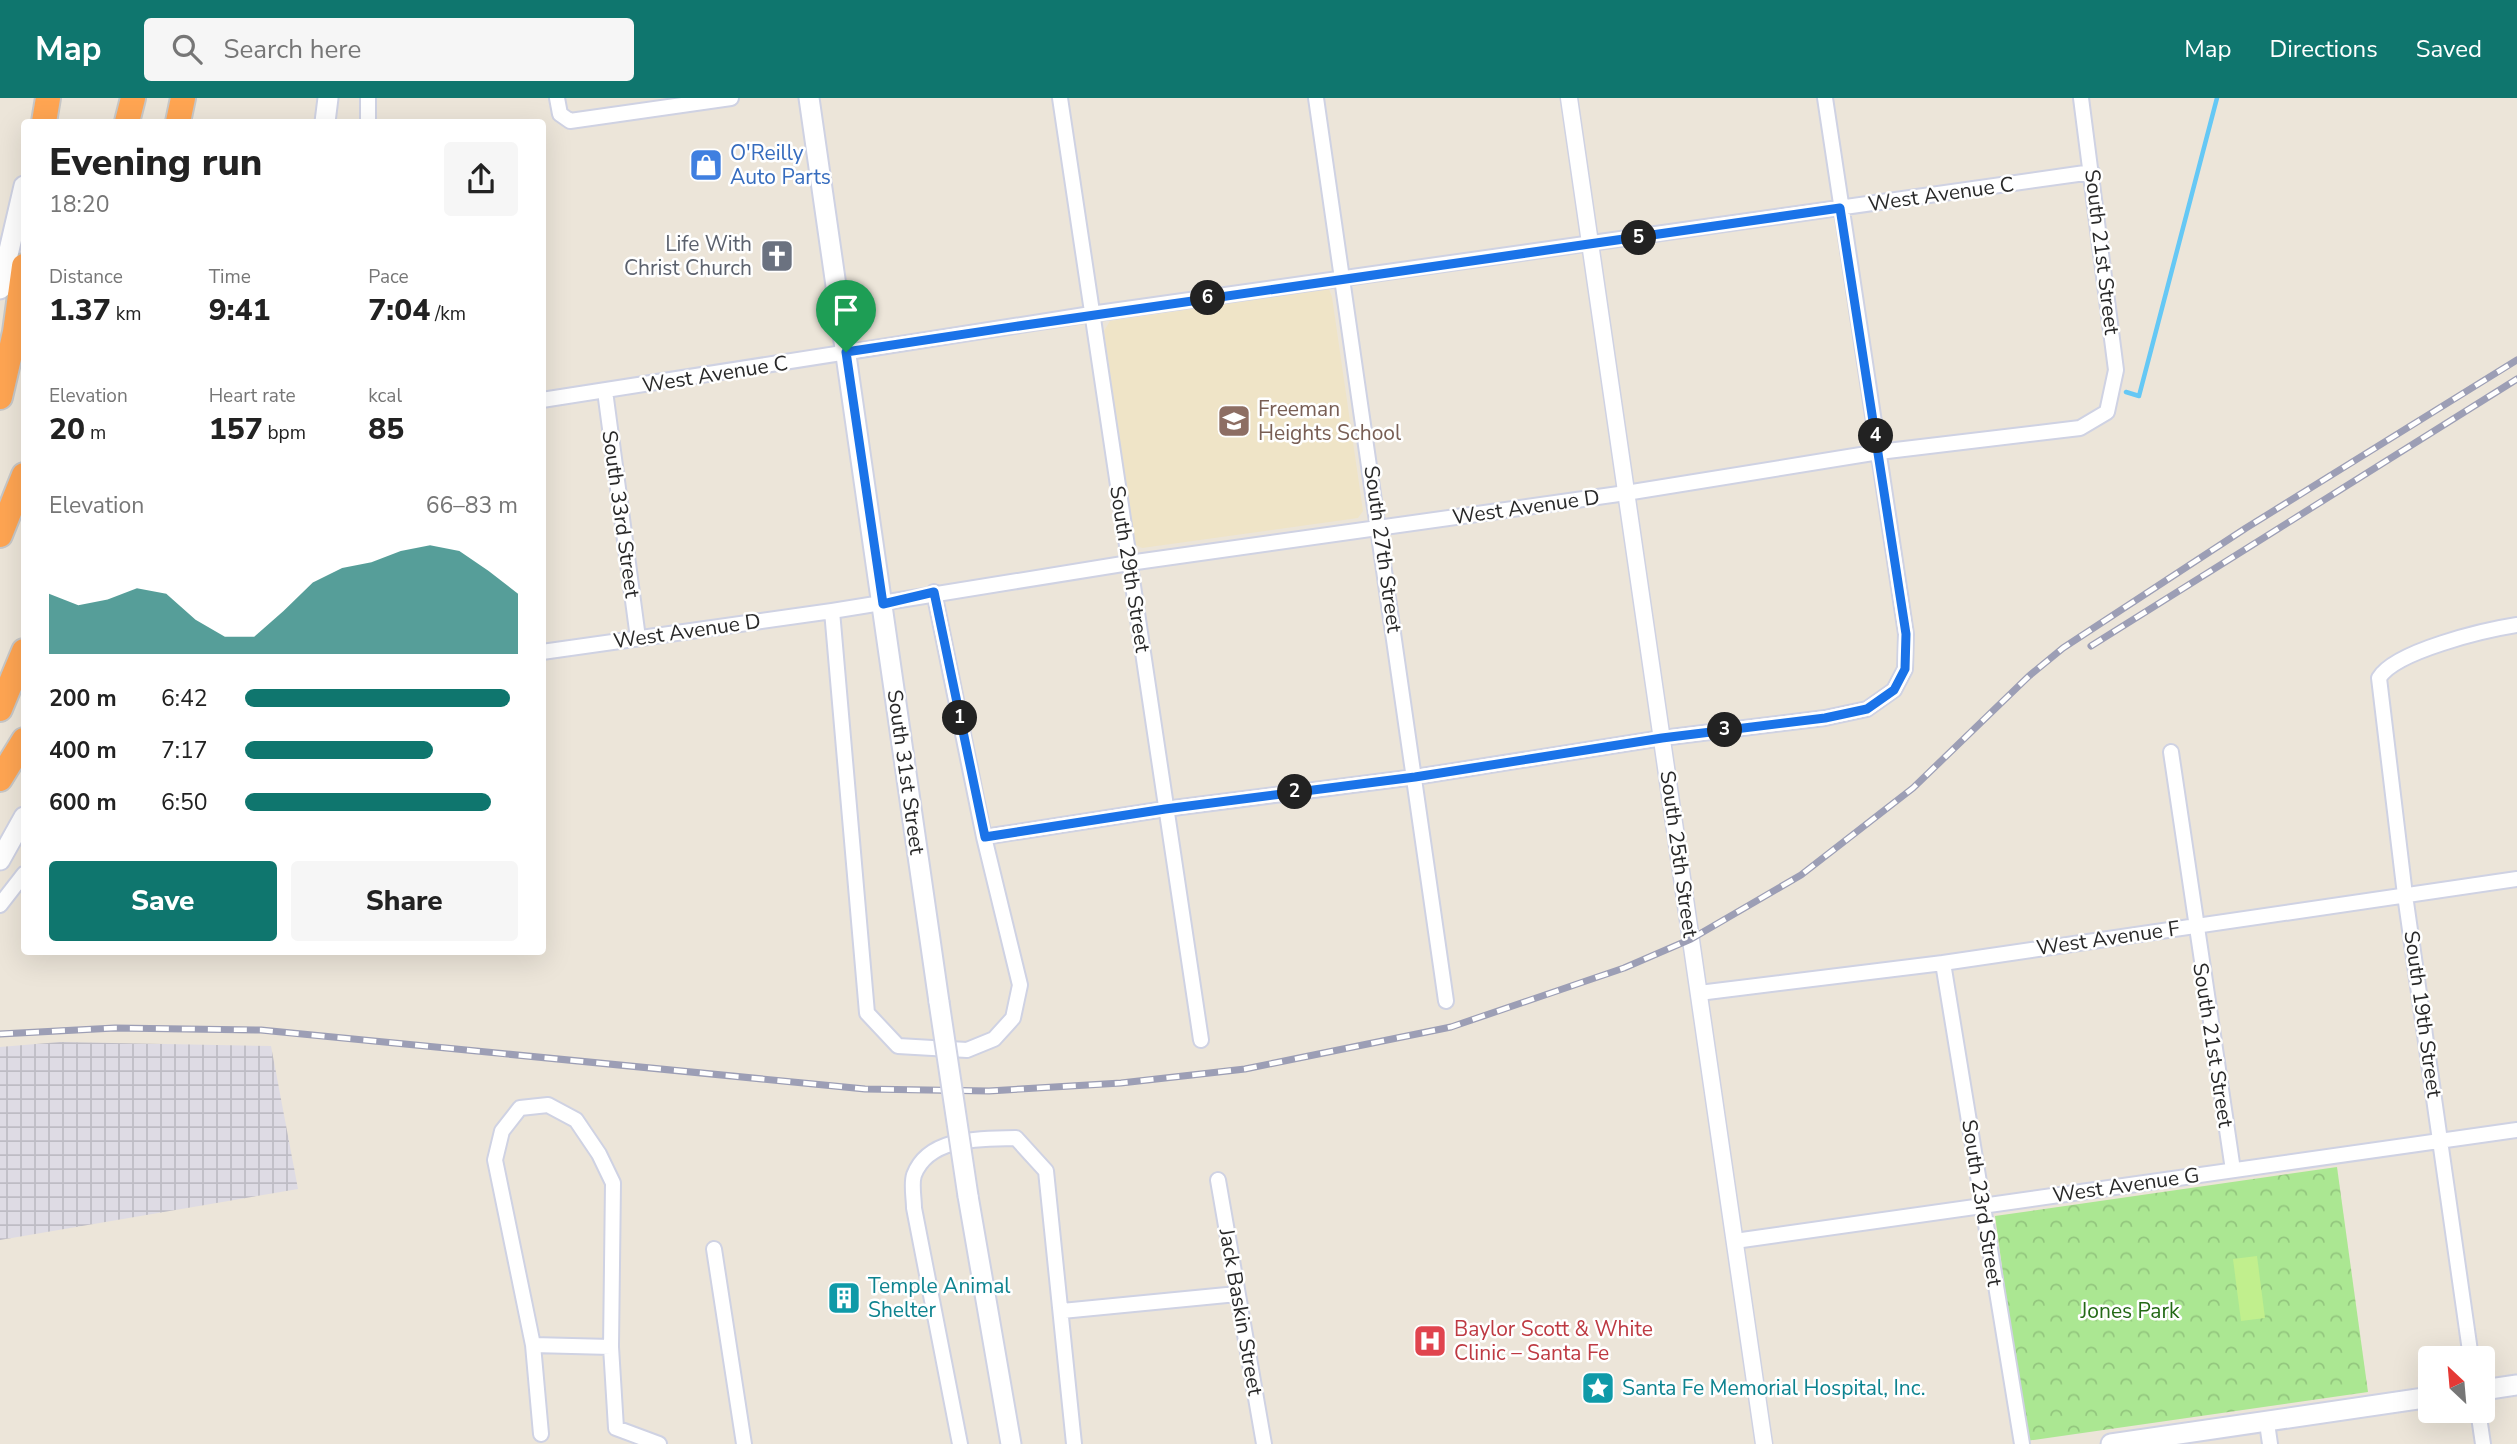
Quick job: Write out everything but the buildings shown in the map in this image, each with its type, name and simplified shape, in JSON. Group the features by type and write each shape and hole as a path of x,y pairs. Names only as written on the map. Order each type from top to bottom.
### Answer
{"highway":[{"path":"42,119 46,98"},
{"path":"128,119 132,98"},
{"path":"179,119 183,98"},
{"path":"0,397 15,332 21,288"},
{"path":"0,535 21,482"},
{"path":"0,709 21,658"},
{"path":"0,779 21,745"}],"main road":[{"path":"325,119 328,98"},
{"name":"South 31st Street","path":"809,98 968,1196 1011,1444"},
{"path":"0,289 21,199"},
{"path":"0,860 21,822"},
{"path":"2496,1388 2517,1385"},
{"path":"2111,1444 2418,1399"}],"street":[{"path":"368,98 368,119"},
{"path":"557,98 559,114 570,121 731,98"},
{"name":"South 29th Street","path":"1060,98 1201,1040"},
{"name":"South 27th Street","path":"1316,98 1446,1001"},
{"name":"South 25th Street","path":"1569,98 1764,1444"},
{"path":"985,837 1165,809 1415,777 1662,738 1846,714 1867,709 1894,690 1905,669 1906,634 1825,98"},
{"name":"South 21st Street","path":"2081,98 2116,370 2109,407"},
{"name":"West Avenue C","path":"546,399 1091,314 1590,246 2092,172"},
{"name":"South 33rd Street","path":"604,391 638,638"},
{"name":"West Avenue D","path":"546,651 883,604 934,592 1626,492 1879,452 2080,428 2107,412 2109,407"},
{"path":"832,611 867,1013 898,1046 967,1050 995,1039 1013,1018 1020,985 985,837 934,592"},
{"name":"South 19th Street","path":"2469,1346 2405,895 2379,678 2390,665 2473,632 2517,625"},
{"name":"South 21st Street","path":"2171,752 2194,925 2233,1170"},
{"path":"0,905 21,878"},
{"name":"West Avenue F","path":"1699,993 1942,963 2517,879"},
{"name":"South 23rd Street","path":"1942,963 2022,1444"},
{"path":"541,1434 533,1345 495,1160 502,1130 520,1108 548,1105 576,1120 599,1154 613,1183 611,1347 618,1444"},
{"name":"West Avenue G","path":"1735,1241 2517,1130"},
{"path":"960,1444 914,1208 913,1178 921,1163 935,1149 970,1139 1016,1138 1046,1171 1074,1444"},
{"name":"Jack Baskin Street","path":"1218,1180 1264,1444"},
{"path":"714,1249 744,1444"},
{"path":"1062,1311 1237,1294"},
{"path":"533,1345 611,1347"},
{"path":"2267,1423 2270,1444"},
{"path":"2480,1423 2483,1444"},
{"path":"616,1428 659,1444"}],"shaded area":[{"name":"Freeman Heights School","path":"1329,289 1363,511 1358,518 1142,548 1134,544 1104,331 1110,321"},
{"path":"60,1042 271,1046 298,1189 0,1240 0,1047"}],"green space":[{"name":"Jones Park","path":"2337,1167 2368,1392 2026,1441 1995,1216"},
{"path":"2257,1256 2265,1318 2241,1321 2233,1259"}],"waterway":[{"path":"2126,392 2139,396 2217,98"}],"railway":[{"path":"0,1034 115,1028 261,1030 865,1089 989,1091 1121,1083 1245,1069 1451,1027 1624,968 1691,939 1801,875 1913,788 2029,676 2063,648 2246,528 2517,360"},
{"path":"2091,646 2517,379"}],"place":[{"name":"O'Reilly Auto Parts","path":"706,165"},
{"name":"Life With Christ Church","path":"777,256"},
{"name":"Freeman Heights School","path":"1234,421"},
{"name":"Temple Animal Shelter","path":"844,1298"},
{"name":"Baylor Scott & White Clinic – Santa Fe","path":"1430,1341"},
{"name":"Santa Fe Memorial Hospital, Inc.","path":"1598,1388"}],"route":[{"path":"1840,208 1906,634 1905,669 1894,690 1867,709 1825,718 1662,738 1415,777 1165,809 985,837 934,592 883,604 846,352 1091,314 1590,246 1840,208"}]}
